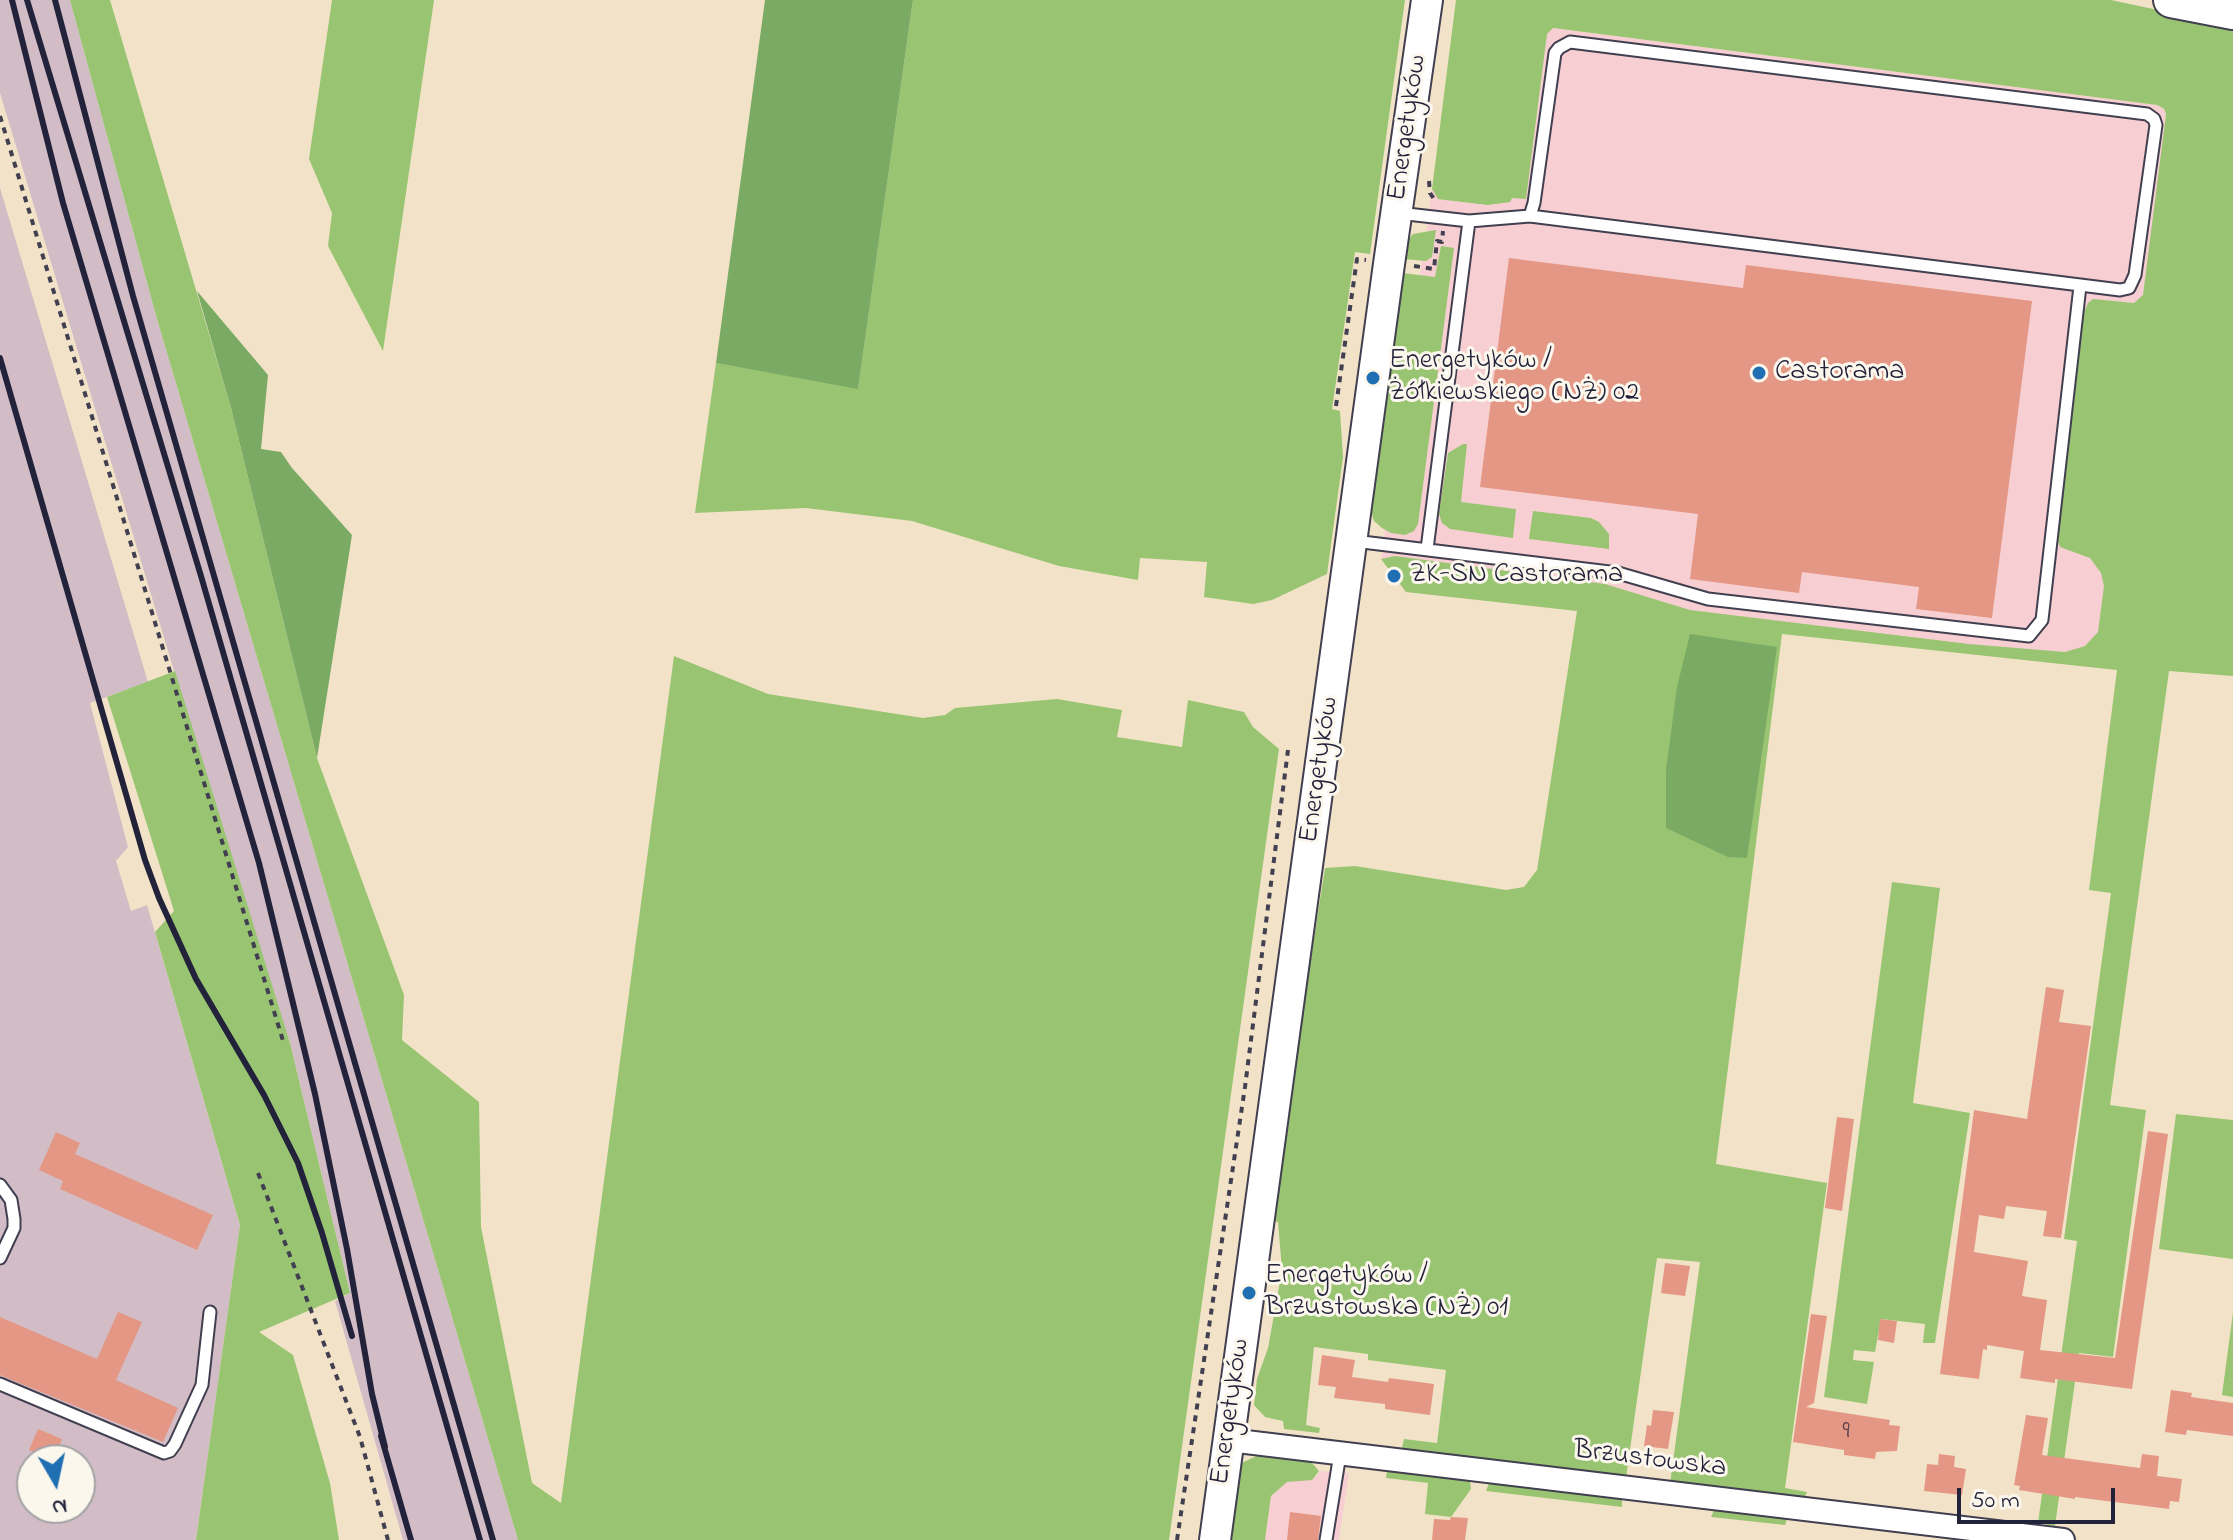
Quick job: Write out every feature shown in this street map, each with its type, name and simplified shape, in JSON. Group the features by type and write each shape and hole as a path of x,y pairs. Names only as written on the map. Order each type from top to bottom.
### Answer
{"main road":[{"name":"Energetyków","path":"1215,1540 1427,0"},
{"path":"2171,0 2226,12"}],"street":[{"name":"Brzustowska","path":"1229,1440 2063,1540"}],"lane":[{"path":"1397,213 1469,221 1530,216 2111,290 2129,288 2133,283 2156,131 2154,119 2147,114 1570,42 1555,53 1530,216"},
{"path":"1427,549 1469,221"},
{"path":"1351,541 1618,573 1708,599 2029,636 2042,620 2080,286"},
{"path":"0,1185 11,1200 14,1228 0,1258"},
{"path":"0,1384 164,1453 170,1451 202,1385 210,1312"},
{"path":"1326,1540 1340,1454"}],"path":[{"path":"0,116 284,1044"},
{"path":"1177,1540 1245,1087 1288,750"},
{"path":"258,1173 360,1437 388,1540"}],"shaded area":[{"path":"0,0 70,0 157,319 518,1540 403,1540 335,1301 350,1293 290,1043 215,807 0,93"},
{"path":"1552,28 2157,105 2166,111 2118,670 1406,592 1381,559 1432,189 1438,199 1488,205 1547,33"},
{"path":"0,188 148,682 90,703 128,847 116,861 131,911 147,905 240,1225 196,1540 0,1540"},
{"path":"1319,1471 1349,1473 1339,1540 1265,1540 1271,1496 1287,1482 1317,1476"}],"green space":[{"path":"70,0 110,0 231,408 317,758 404,995 402,1040 479,1102 481,1227 532,1483 561,1503 674,656 768,694 923,718 945,715 955,708 1057,699 1122,710 1117,737 1182,747 1188,700 1244,712 1253,727 1279,749 1169,1540 518,1540 157,319"},
{"path":"332,0 434,0 383,351 328,246 332,213 309,159"},
{"path":"765,0 913,0 858,389 716,363"},
{"path":"913,0 1405,0 1370,254 1355,252 1332,409 1340,411 1343,457 1327,574 1272,600 1253,604 1204,597 1207,562 1140,558 1138,580 1059,566 912,521 806,508 695,513 716,363 858,388"},
{"path":"1456,0 2111,0 2233,26 2233,676 2169,671 2110,1105 2146,1110 2113,1357 2079,1353 2055,1526 2038,1523 2077,1241 2064,1239 2111,893 2089,890 2117,670 1782,634 1716,1164 1827,1183 1785,1488 1807,1492 1804,1499 1670,1484 1700,1262 1657,1258 1626,1478 1401,1452 1404,1439 1437,1443 1446,1370 1368,1360 1368,1354 1314,1347 1306,1425 1320,1428 1319,1433 1284,1429 1283,1421 1265,1417 1254,1405 1282,1270 1278,1222 1270,1220 1325,868 1355,866 1506,890 1524,887 1537,870 1577,611 1406,592 1381,559 1395,556 1605,584 1690,610 1969,644 2065,652 2085,646 2098,632 2104,586 2101,573 2090,558 2060,547 2056,535 2084,312 2093,299 2134,303 2143,295 2166,114 2164,109 2157,105 1553,28 1547,34 1526,199 1512,198 1510,202 1488,205 1438,199 1432,189"},
{"path":"1436,230 1432,257 1426,261 1404,259 1413,234"},
{"path":"1441,246 1454,248 1418,524 1414,531 1405,535 1391,533 1374,521 1371,511 1403,273 1435,277"},
{"path":"197,291 268,375 261,449 281,452 352,535 317,758 231,408"},
{"path":"1467,444 1461,502 1516,509 1513,538 1450,529 1442,523 1439,514 1448,453"},
{"path":"1533,511 1591,518 1599,522 1609,534 1609,549 1529,539"},
{"path":"1690,634 1777,647 1747,858 1728,857 1666,828 1666,770 1677,687"},
{"path":"175,671 290,1043 350,1293 259,1332 293,1355 330,1483 339,1540 196,1540 240,1225 155,932 174,911 107,697"},
{"path":"1892,882 1940,888 1913,1103 1970,1113 1935,1343 1923,1343 1925,1324 1881,1319 1875,1352 1854,1350 1853,1360 1874,1362 1867,1404 1824,1397"},
{"path":"2176,1114 2233,1120 2233,1259 2159,1249"},
{"path":"2233,1312 2233,1397 2222,1395"},
{"path":"1259,1455 1311,1462 1319,1471 1312,1480 1287,1482 1271,1496 1265,1540 1232,1540 1239,1464"},
{"path":"1387,1471 1470,1481 1471,1489 1451,1517 1425,1514 1428,1483 1386,1478"},
{"path":"1489,1483 1622,1499 1622,1507 1486,1491"},
{"path":"1714,1510 1787,1519 1785,1525 1711,1517"}],"building":[{"name":"Castorama","path":"1509,258 1743,288 1746,265 2032,301 1992,618 1916,609 1919,587 1802,572 1799,593 1690,579 1698,514 1480,487"},
{"path":"2046,987 2064,990 2059,1022 2091,1026 2061,1238 2043,1236 2047,1211 2006,1206 2004,1219 1979,1215 1974,1252 2028,1261 2022,1296 2047,1300 2040,1350 2115,1358 2148,1131 2168,1134 2132,1389 2055,1379 2055,1383 2020,1378 2024,1351 1987,1345 1987,1350 1983,1349 1979,1379 1940,1374 1974,1110 2027,1119"},
{"path":"1837,1117 1854,1119 1842,1211 1825,1208"},
{"path":"56,1132 80,1143 75,1154 213,1215 197,1250 60,1189 63,1181 39,1170"},
{"path":"1665,1263 1690,1266 1685,1296 1661,1293"},
{"path":"118,1312 142,1322 116,1380 178,1408 163,1442 0,1375 0,1317 97,1359"},
{"path":"1811,1314 1827,1316 1814,1403 1806,1407 1890,1420 1889,1425 1900,1426 1897,1451 1876,1452 1875,1459 1844,1455 1844,1450 1793,1442"},
{"path":"1880,1319 1897,1321 1894,1343 1878,1340"},
{"path":"1322,1355 1355,1360 1352,1377 1434,1384 1430,1415 1385,1409 1385,1404 1334,1398 1336,1387 1318,1385"},
{"path":"2171,1390 2192,1393 2191,1397 2233,1403 2233,1436 2187,1430 2186,1435 2165,1432"},
{"path":"1653,1410 1674,1412 1668,1449 1644,1446"},
{"path":"2026,1415 2048,1418 2042,1455 2140,1468 2142,1454 2159,1456 2157,1476 2182,1479 2179,1502 2170,1501 2169,1509 2019,1490 2020,1486 2014,1485"},
{"path":"38,1429 62,1439 60,1444 32,1444"},
{"path":"1939,1454 1955,1456 1954,1467 1966,1469 1962,1495 1924,1491 1927,1464 1938,1465"},
{"path":"1290,1512 1321,1516 1318,1540 1287,1540"},
{"path":"1451,1517 1468,1518 1465,1540 1432,1540 1434,1519 1450,1520"}],"railway":[{"path":"12,0 63,203 259,863 315,1094 347,1249 372,1394 385,1447"},
{"path":"27,0 201,576 480,1540"},
{"path":"55,0 133,296 493,1540"},
{"path":"0,358 145,860 196,979 264,1095 298,1163 352,1336"},
{"path":"381,1436 411,1540"}],"place":[{"name":"Castorama","path":"1759,373"},
{"name":"Energetyków / Żółkiewskiego (NŻ) 02","path":"1373,378"},
{"name":"ZK-SN Castorama","path":"1394,576"},
{"name":"Energetyków / Brzustowska (NŻ) 01","path":"1249,1293"}]}
